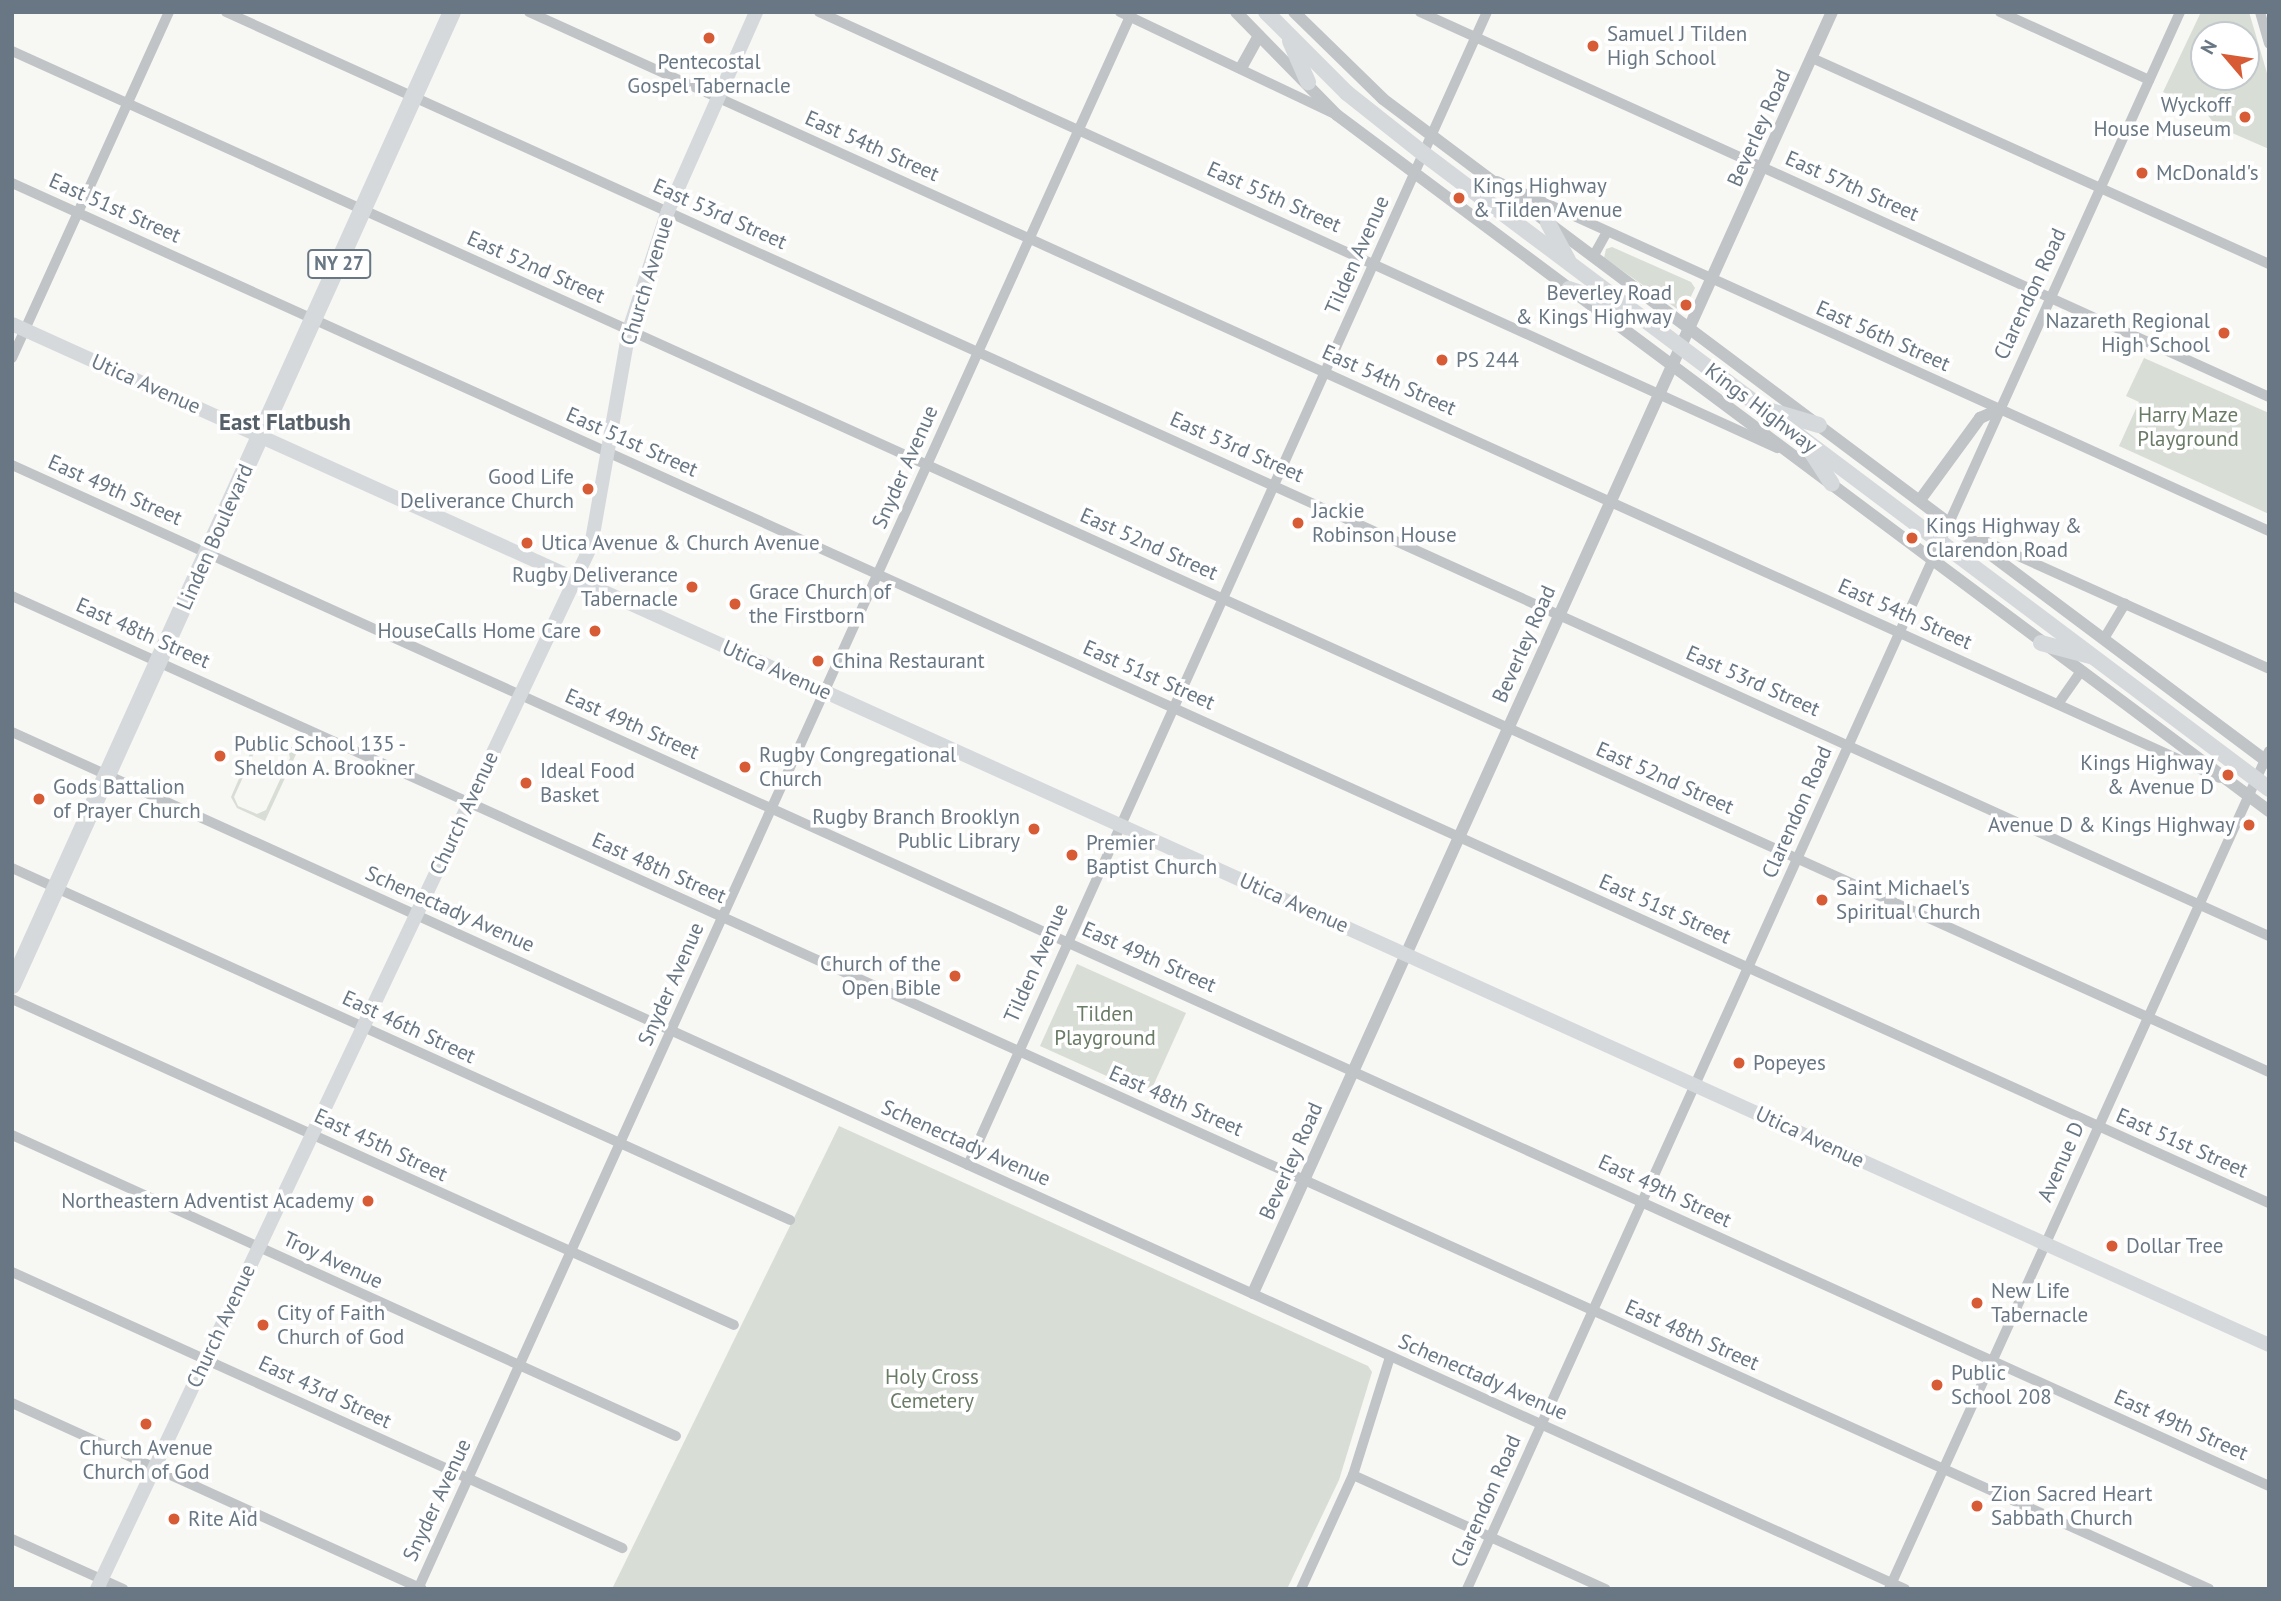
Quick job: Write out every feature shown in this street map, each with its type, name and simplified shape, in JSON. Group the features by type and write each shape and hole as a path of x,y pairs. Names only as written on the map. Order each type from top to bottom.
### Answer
{"highway":[{"name":"Linden Boulevard","path":"12,985 453,12"}],"main road":[{"name":"Church Avenue","path":"99,1584 591,546 629,330 668,211 756,12"},
{"name":"Kings Highway","path":"1266,12 1347,93 1423,154 2262,784"},
{"path":"1286,32 1308,82"},
{"path":"1548,223 1571,265"},
{"path":"1569,289 1629,309"},
{"name":"Utica Avenue","path":"18,327 2269,1345"},
{"path":"1758,407 1819,425"},
{"path":"1805,442 1832,484"},
{"path":"2041,643 2097,658"}],"street":[{"path":"12,358 18,327 78,212 169,12"},
{"name":"East 53rd Street","path":"226,12 2269,936"},
{"name":"East 54th Street","path":"529,12 2232,784"},
{"name":"East 55th Street","path":"819,12 1789,453"},
{"name":"Kings Highway","path":"1236,12 1308,82 1337,115 1832,484 2080,673 2269,811"},
{"name":"Kings Highway","path":"1294,12 1375,93 2267,758"},
{"name":"East 57th Street","path":"1420,12 2269,397"},
{"name":"Tilden Avenue","path":"968,1164 1487,12"},
{"name":"Beverley Road","path":"1253,1293 1832,12"},
{"path":"2000,12 2149,80"},
{"name":"Clarendon Road","path":"1467,1589 1849,745 1939,539 2180,12"},
{"path":"2260,12 2269,44"},
{"path":"1127,14 1337,115"},
{"name":"Snyder Avenue","path":"420,1588 1079,130 1127,14"},
{"path":"1241,68 1259,36"},
{"name":"East 52nd Street","path":"12,51 2269,1072"},
{"path":"1812,58 2269,264"},
{"name":"East 56th Street","path":"1482,173 1711,280 2269,531"},
{"name":"East 51st Street","path":"12,183 2269,1203"},
{"path":"1593,257 1607,232"},
{"path":"1920,500 1980,418 1998,410"},
{"name":"East 49th Street","path":"12,464 2269,1486"},
{"path":"1974,542 1987,542 2269,669"},
{"name":"East 48th Street","path":"12,596 2209,1589"},
{"path":"2105,637 2125,604"},
{"path":"2057,704 2080,673"},
{"name":"Schenectady Avenue","path":"12,732 1542,1424 1890,1586 1905,1589"},
{"name":"Avenue D","path":"1890,1586 2248,796 2262,784 2267,758"},
{"name":"East 46th Street","path":"12,868 790,1220"},
{"name":"East 45th Street","path":"12,999 734,1325"},
{"name":"Troy Avenue","path":"12,1135 676,1436"},
{"name":"East 43rd Street","path":"12,1272 622,1548"},
{"path":"1306,1587 1353,1475 1390,1357"},
{"path":"12,1403 420,1588"},
{"path":"1353,1475 1605,1589"},
{"path":"12,1539 99,1584 123,1589"}],"green space":[{"path":"2201,12 2249,12 2252,21 2197,21"},
{"path":"2190,35 2190,91 2260,91 2260,49 2269,80 2269,149 2216,126 2204,110 2163,92"},
{"path":"1612,247 1691,282 1695,288 1683,313 1604,258 1606,249"},
{"name":"Harry Maze Playground","path":"2144,358 2269,413 2269,514 2119,446 2139,402 2126,396"},
{"path":"269,737 298,750 265,821 237,808 231,797 255,742","holes":["268,740 288,749 290,758 266,810 257,814 238,806 234,797 258,744"]},
{"name":"Tilden Playground","path":"1077,964 1186,1013 1149,1095 1040,1046"},
{"name":"Holy Cross Cemetery","path":"839,1126 1368,1366 1372,1372 1339,1480 1287,1589 612,1589"}],"place":[{"name":"Pentecostal Gospel Tabernacle","path":"709,38"},
{"name":"Samuel J Tilden High School","path":"1593,46"},
{"name":"Wyckoff House Museum","path":"2245,117"},
{"name":"McDonald's","path":"2142,173"},
{"name":"Kings Highway & Tilden Avenue","path":"1459,198"},
{"name":"Beverley Road & Kings Highway","path":"1686,305"},
{"name":"Nazareth Regional High School","path":"2224,333"},
{"name":"PS 244","path":"1442,360"},
{"name":"Good Life Deliverance Church","path":"588,489"},
{"name":"Jackie Robinson House","path":"1298,523"},
{"name":"Kings Highway & Clarendon Road","path":"1912,538"},
{"name":"Utica Avenue & Church Avenue","path":"527,543"},
{"name":"Rugby Deliverance Tabernacle","path":"692,587"},
{"name":"Grace Church of the Firstborn","path":"735,604"},
{"name":"HouseCalls Home Care","path":"595,631"},
{"name":"China Restaurant","path":"818,661"},
{"name":"Public School 135 - Sheldon A. Brookner","path":"220,756"},
{"name":"Rugby Congregational Church","path":"745,767"},
{"name":"Kings Highway & Avenue D","path":"2228,775"},
{"name":"Ideal Food Basket","path":"526,783"},
{"name":"Gods Battalion of Prayer Church","path":"39,799"},
{"name":"Avenue D & Kings Highway","path":"2249,825"},
{"name":"Rugby Branch Brooklyn Public Library","path":"1034,829"},
{"name":"Premier Baptist Church","path":"1072,855"},
{"name":"Saint Michael's Spiritual Church","path":"1822,900"},
{"name":"Church of the Open Bible","path":"955,976"},
{"name":"Popeyes","path":"1739,1063"},
{"name":"Northeastern Adventist Academy","path":"368,1201"},
{"name":"Dollar Tree","path":"2112,1246"},
{"name":"New Life Tabernacle","path":"1977,1303"},
{"name":"City of Faith Church of God","path":"263,1325"},
{"name":"Public School 208","path":"1937,1385"},
{"name":"Church Avenue Church of God","path":"146,1424"},
{"name":"Zion Sacred Heart Sabbath Church","path":"1977,1506"},
{"name":"Rite Aid","path":"174,1519"}],"district":[{"name":"East Flatbush","path":"285,422"}]}
